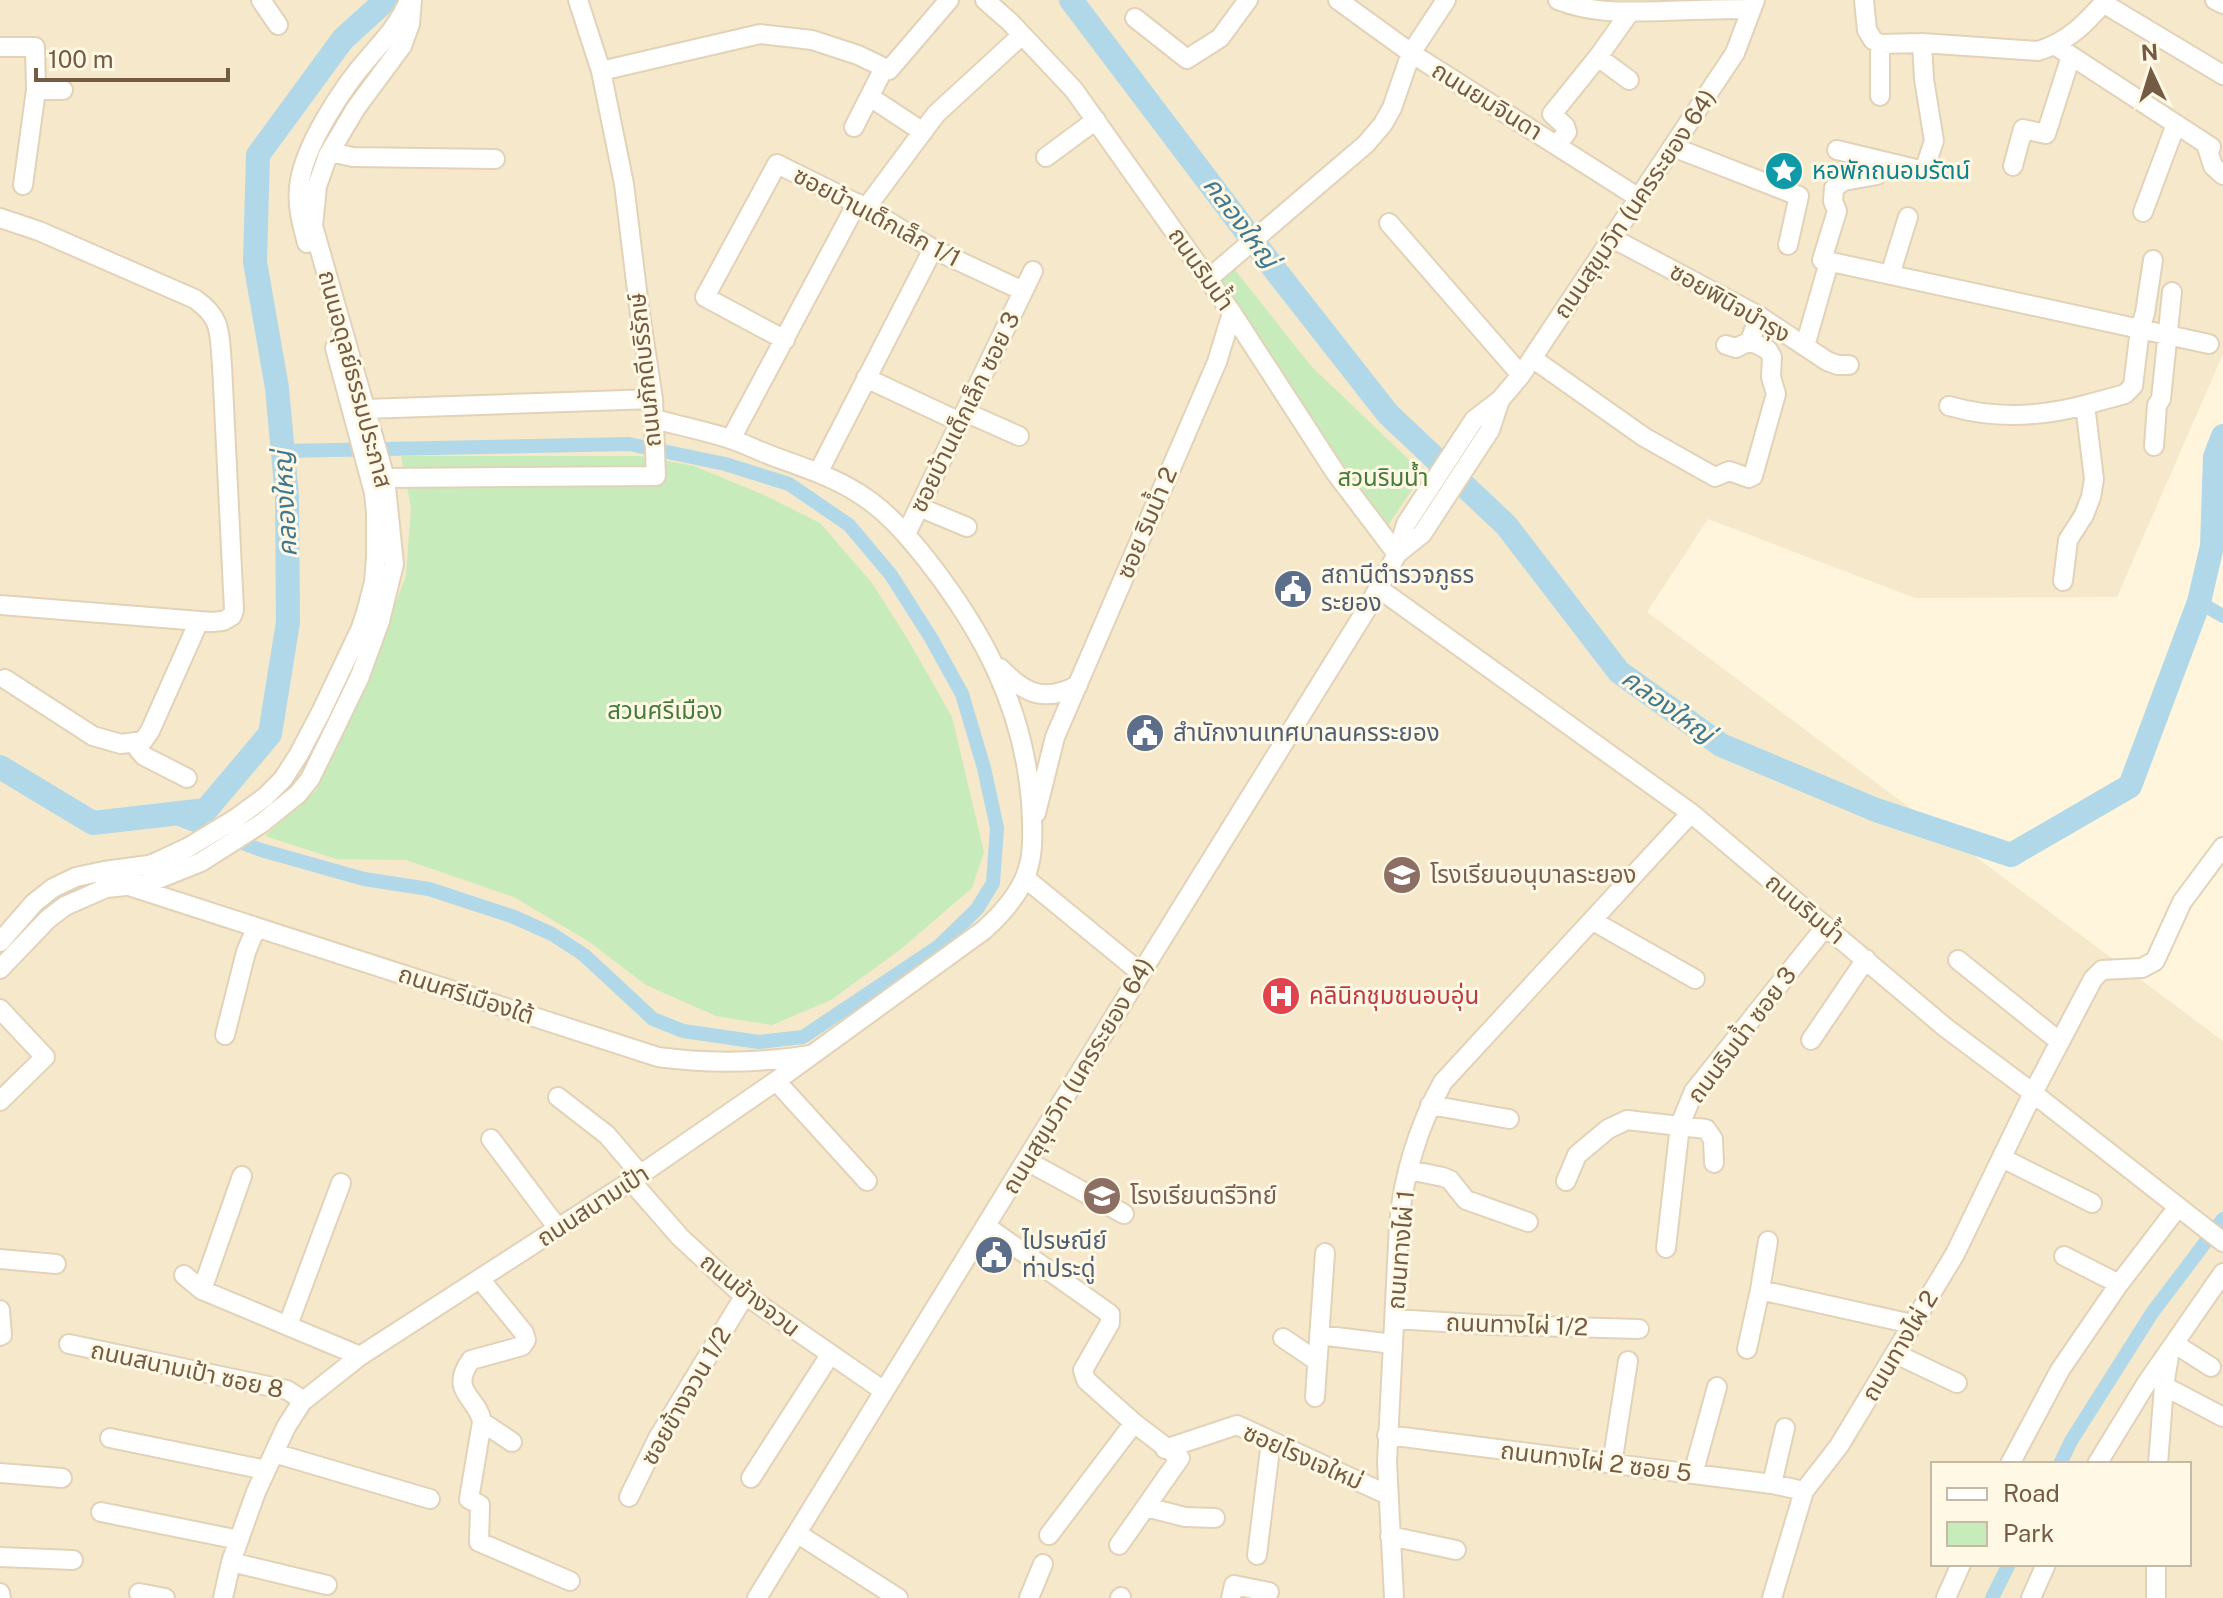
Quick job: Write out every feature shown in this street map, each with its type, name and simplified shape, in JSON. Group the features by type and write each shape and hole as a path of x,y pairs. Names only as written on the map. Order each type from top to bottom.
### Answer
{"street":[{"path":"261,0 278,25"},
{"name":"ถนนอดุลย์ธรรมประภาส","path":"0,969 48,919 65,906 106,888 146,884 201,862 282,809 310,779 360,676 380,621 394,564 379,475 298,202 301,175 321,128 356,75 400,20 410,0"},
{"name":"ถนนอดุลย์ธรรมประภาส","path":"365,432 365,409 313,226 317,186 330,152 356,108 402,46 410,24 410,0"},
{"name":"ถนนภักดีบริรักษ์","path":"379,475 656,476 653,399 624,184 601,71 578,0"},
{"path":"601,71 760,34 812,40 858,55 889,70 949,0"},
{"name":"ถนนริมน้ำ","path":"985,0 1074,90 1232,313 1335,472 1397,554"},
{"path":"1135,18 1187,59 1220,38 1248,0"},
{"name":"ถนนยมจินดา","path":"1338,0 1411,53 1639,198"},
{"path":"1208,279 1366,144 1392,108 1411,53 1446,0"},
{"path":"1558,0 1572,6 1610,6 1630,12 1754,5"},
{"path":"1864,0 1867,30 1873,40 1880,44 1922,43 2064,51 2209,146 2213,166 2223,175"},
{"path":"2215,0 2223,4"},
{"path":"2013,166 2023,129 2046,134 2064,51 2105,2 2223,75"},
{"name":"ถนนสุขุมวิท (นครระยอง 64)","path":"757,1598 1397,554 1482,425 1521,375 1735,53 1754,5"},
{"path":"1557,145 1567,132 1552,114 1630,12"},
{"path":"731,439 861,206 936,114 1022,35"},
{"path":"1837,150 1924,171 1934,141 1922,43"},
{"path":"1880,44 1880,96"},
{"path":"0,47 35,47 36,90 23,185"},
{"path":"1598,57 1629,80"},
{"path":"854,127 884,68"},
{"path":"356,75 371,88"},
{"path":"36,90 63,90"},
{"path":"870,97 923,132"},
{"path":"1046,157 1096,120"},
{"path":"2143,212 2176,124"},
{"path":"1673,147 1799,196 1788,245"},
{"path":"330,152 353,157 495,159"},
{"path":"1887,163 1877,175 1844,181 1834,188 1833,201 1837,211 1822,260 2209,344"},
{"name":"ซอยบ้านเด็กเล็ก 1/1","path":"785,340 705,297 777,164 861,206 933,249 1023,291"},
{"path":"1890,275 1908,217"},
{"path":"0,218 39,231 195,299 215,318 222,365 234,610 232,616 223,621 199,621 0,605"},
{"path":"1389,223 1521,375"},
{"name":"ซอยพินิจบำรุง","path":"1612,238 1759,316 1827,361 1849,365"},
{"path":"818,473 933,249"},
{"path":"1949,406 2009,416 2061,411 2125,394 2133,386 2153,260"},
{"path":"1805,346 1829,262"},
{"name":"ซอยบ้านเด็กเล็ก ซอย 3","path":"906,534 1033,271"},
{"path":"2154,446 2172,292"},
{"name":"ซอย ริมน้ำ 2","path":"1033,823 1055,737 1217,362 1232,313"},
{"path":"1726,345 1736,348 1750,341 1759,316"},
{"path":"1532,358 1644,437 1715,477 1729,471 1749,478 1753,476 1776,394 1771,377 1772,357 1768,350 1750,341"},
{"path":"1217,362 1255,349"},
{"path":"866,378 962,417 1019,436"},
{"path":"365,409 653,399"},
{"path":"2063,581 2068,540 2084,515 2094,479 2085,405"},
{"path":"654,425 731,439 818,473 860,493 906,534 965,613 995,664 1017,725 1029,775 1033,823 1028,870 1141,973"},
{"name":"ถนนอดุลย์ธรรมประภาส","path":"0,942 34,903 53,888 76,877 149,865 189,847 235,819 283,779 299,754 361,628 374,582 377,534 374,493 379,475"},
{"path":"919,507 967,527"},
{"name":"ถนนริมน้ำ","path":"1378,588 1691,813 1946,1028 2223,1242"},
{"path":"5,679 93,736 121,744 143,741 199,621"},
{"path":"995,664 1014,682 1057,699 1066,712"},
{"path":"1017,725 1023,704 1040,694 1064,692 1078,685"},
{"path":"326,700 345,708"},
{"path":"1022,744 1038,745 1055,737"},
{"path":"138,742 138,749 144,756 187,778"},
{"name":"ถนนทางไผ่ 1","path":"1394,1598 1387,1435 1400,1208 1415,1146 1430,1105 1443,1082 1691,813"},
{"name":"ถนนทางไผ่ 2","path":"1772,1598 1804,1491 1839,1446 1955,1254 2033,1093 2093,979 2102,970 2142,968 2155,961 2182,902 2223,847"},
{"name":"ถนนสนามเป้า","path":"223,1598 231,1562 256,1492 286,1427 302,1402 360,1356 636,1178 984,930 1010,903 1028,870"},
{"name":"ถนนศรีเมืองใต้","path":"126,885 658,1057 696,1061 767,1060 814,1054"},
{"path":"1593,921 1695,979"},
{"name":"ถนนริมน้ำ ซอย 3","path":"1666,1248 1680,1125 1694,1091 1826,926"},
{"path":"225,1035 246,952 256,928"},
{"path":"1811,1040 1866,959"},
{"path":"1958,960 2060,1042"},
{"path":"0,1009 45,1057 0,1101"},
{"path":"776,1081 867,1181"},
{"name":"ถนนข้างจวน","path":"558,1097 607,1135 636,1178 696,1254 745,1295 884,1391"},
{"path":"1430,1105 1509,1119"},
{"path":"1566,1181 1577,1155 1608,1129 1627,1120 1706,1129 1714,1146 1714,1163"},
{"path":"491,1139 557,1227"},
{"path":"2002,1158 2092,1203"},
{"path":"1027,1161 1124,1214"},
{"path":"1409,1170 1450,1180 1466,1200 1528,1222"},
{"path":"202,1290 242,1176"},
{"path":"288,1325 341,1183"},
{"path":"2011,1462 2060,1370 2119,1284 2180,1208"},
{"path":"986,1226 1110,1314 1110,1323 1083,1370 1086,1380 1165,1449 1180,1458 1119,1545"},
{"path":"1747,1349 1768,1241"},
{"path":"1315,1397 1325,1253"},
{"path":"2064,1256 2119,1284"},
{"path":"0,1259 56,1264"},
{"path":"2098,1462 2146,1384 2223,1273"},
{"path":"184,1275 202,1290 360,1356"},
{"path":"480,1279 524,1333 526,1340 522,1346 471,1360 463,1379 465,1393 481,1414 482,1422 469,1499 480,1505 479,1542 570,1581"},
{"path":"1760,1290 1912,1324"},
{"name":"ซอยข้างจวน 1/2","path":"629,1497 658,1438 745,1295"},
{"path":"0,1310 0,1336"},
{"name":"ถนนทางไผ่ 1/2","path":"1395,1319 1639,1329"},
{"path":"1319,1335 1393,1344"},
{"path":"1283,1338 1317,1361"},
{"name":"ถนนสนามเป้า ซอย 8","path":"69,1344 287,1390 302,1402"},
{"path":"2172,1347 2211,1367"},
{"path":"2158,1462 2164,1386 2172,1347"},
{"path":"1896,1354 1957,1383"},
{"path":"751,1478 830,1355"},
{"path":"1612,1464 1628,1361"},
{"path":"2164,1386 2223,1417"},
{"path":"1693,1474 1717,1387"},
{"path":"482,1422 512,1442"},
{"path":"1049,1535 1134,1423"},
{"name":"ซอยโรงเจใหม่","path":"1165,1449 1237,1425 1388,1495"},
{"path":"1772,1484 1785,1428"},
{"name":"ถนนทางไผ่ 2 ซอย 5","path":"1387,1435 1772,1484 1804,1491"},
{"path":"110,1438 270,1462 430,1499"},
{"path":"1257,1555 1271,1441"},
{"path":"0,1473 62,1478"},
{"path":"1146,1507 1185,1517 1215,1518"},
{"path":"101,1512 239,1540"},
{"path":"798,1534 898,1598"},
{"path":"1390,1536 1456,1550"},
{"path":"0,1557 73,1560"},
{"path":"231,1562 327,1585"},
{"path":"1029,1598 1043,1564"},
{"path":"1946,1598 1960,1566"},
{"path":"2031,1598 2045,1566"},
{"path":"2156,1566 2156,1598"},
{"path":"1231,1598 1234,1585 1269,1592"},
{"path":"139,1593 165,1598"}],"shaded area":[{"path":"0,0 2223,0 2223,354 2117,597 1915,598 1708,519 1647,612 2223,1041 2223,1598 0,1598"}],"green space":[{"name":"สวนริมน้ำ","path":"1232,266 1311,366 1423,473 1385,530 1214,280"},
{"name":"สวนศรีเมือง","path":"401,456 640,456 694,466 764,495 820,523 872,583 952,717 984,852 972,888 901,949 831,1000 772,1025 716,1016 646,985 588,941 514,897 406,860 336,859 265,836 316,791 352,712 406,576 411,508"}],"waterway":[{"name":"คลองใหญ่","path":"0,767 93,823 206,810 270,734 288,622 287,497 277,388 255,262 258,155 343,39 386,0"},
{"name":"คลองใหญ่","path":"1071,0 1388,414 1506,525 1619,672 1721,745 1876,810 2011,855 2130,786 2199,602 2212,546 2215,457 2223,436"},
{"path":"165,814 261,850 364,879 429,889 514,917 552,934 584,955 653,1019 683,1031 759,1042 803,1037 939,946 977,909 993,883 997,828 984,768 962,694 891,575 849,525 789,484 725,464 629,444 283,451"},
{"path":"2212,546 2223,541"},
{"path":"2199,602 2223,616"},
{"path":"2061,1462 2152,1313 2223,1219"},
{"path":"1992,1598 2008,1566"}],"place":[{"name":"หอพักถนอมรัตน์","path":"1784,171"},
{"name":"สถานีตำรวจภูธร ระยอง","path":"1293,589"},
{"name":"สำนักงานเทศบาลนครระยอง","path":"1145,733"},
{"name":"โรงเรียนอนุบาลระยอง","path":"1402,875"},
{"name":"คลินิกชุมชนอบอุ่น","path":"1281,996"},
{"name":"โรงเรียนตรีวิทย์","path":"1102,1196"},
{"name":"ไปรษณีย์ ท่าประดู่","path":"994,1255"}]}
